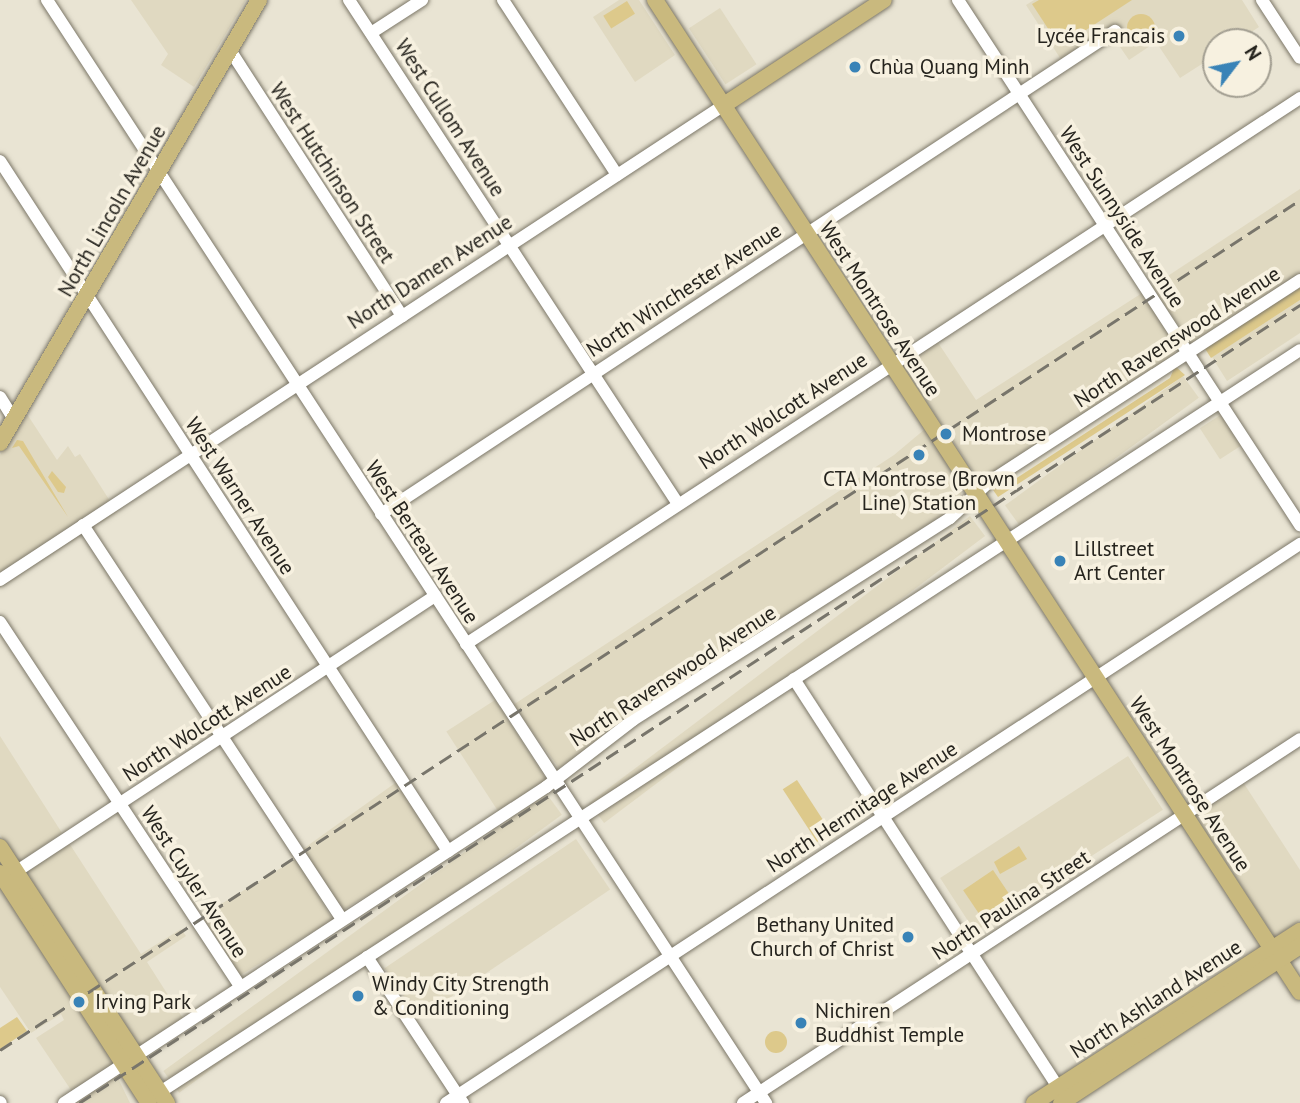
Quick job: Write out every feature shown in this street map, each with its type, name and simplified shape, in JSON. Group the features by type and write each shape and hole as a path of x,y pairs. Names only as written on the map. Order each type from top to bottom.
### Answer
{"main road":[{"name":"North Lincoln Avenue","path":"0,443 260,0"},
{"name":"West Montrose Avenue","path":"655,0 1300,992"},
{"name":"North Damen Avenue","path":"723,105 884,0"},
{"path":"0,847 5,876 130,1060 153,1100"},
{"name":"North Ashland Avenue","path":"1034,1103 1063,1098 1275,954 1300,931"},
{"name":"North Ashland Avenue","path":"1275,954 1300,946"}],"street":[{"name":"West Berteau Avenue","path":"47,0 763,1098"},
{"name":"West Cullom Avenue","path":"349,0 678,504"},
{"path":"371,33 422,0"},
{"path":"503,0 617,175"},
{"name":"West Sunnyside Avenue","path":"958,0 1300,525"},
{"path":"1262,0 1300,58"},
{"name":"North Winchester Avenue","path":"381,514 1115,31"},
{"name":"West Hutchinson Street","path":"230,50 402,316"},
{"name":"North Wolcott Avenue","path":"466,644 891,363 1300,98"},
{"name":"North Damen Avenue","path":"0,580 723,105"},
{"name":"West Warner Avenue","path":"0,161 448,851"},
{"name":"North Ravenswood Avenue","path":"64,1103 448,851 554,779 633,720 966,507 976,494 1300,280"},
{"path":"153,1100 367,957 1300,350"},
{"path":"0,397 14,419"},
{"path":"83,525 342,920"},
{"name":"North Hermitage Avenue","path":"446,1103 460,1099 670,956 1300,544"},
{"name":"North Wolcott Avenue","path":"5,876 435,596"},
{"name":"West Cuyler Avenue","path":"0,622 241,987"},
{"path":"794,679 1063,1098"},
{"name":"North Paulina Street","path":"743,1103 763,1098 972,953 1300,739"},
{"path":"367,957 460,1099"}],"shaded area":[{"path":"131,0 246,0 194,87 161,65 168,54"},
{"path":"619,0 639,0 675,55 635,82 593,17"},
{"name":"Lycée Francais","path":"1034,0 1242,0 1259,27 1202,28 1202,64 1180,78 1156,42 1129,60 1109,31 1062,61 1026,5"},
{"path":"1039,0 1132,0 1060,47 1032,4"},
{"path":"627,1 635,14 611,29 603,16"},
{"path":"720,8 756,64 725,84 689,28"},
{"path":"1141,14 1151,18 1155,28 1151,38 1141,42 1131,38 1127,28 1131,18"},
{"path":"1300,189 1300,274 1191,343 1151,287"},
{"path":"1300,288 1300,300 1211,358 1204,347"},
{"path":"1142,293 1177,346 1174,356 980,481 901,364 937,341 976,400"},
{"path":"1300,300 1300,333 1227,381 1212,357"},
{"path":"1175,366 1185,375 998,497 991,487 999,482 1000,489 1170,378"},
{"path":"1183,376 1199,398 1021,527 1005,505"},
{"path":"25,411 57,460 68,446 75,457 80,454 117,512 0,588 0,455"},
{"path":"1225,412 1245,443 1220,459 1200,428"},
{"path":"925,429 962,487 960,506 559,768 513,705 894,455"},
{"path":"17,440 23,441 68,517 19,446 12,448"},
{"path":"52,471 66,487 64,493 58,492 48,477"},
{"path":"970,516 985,536 604,823 589,803"},
{"path":"495,700 547,780 498,811 446,732"},
{"path":"0,736 62,833 19,862 0,835"},
{"path":"1128,756 1163,810 975,932 940,878"},
{"path":"1241,779 1300,870 1300,920 1275,937 1192,811"},
{"path":"797,780 831,833 817,842 783,789"},
{"path":"398,781 441,848 439,852 343,910 303,849"},
{"path":"546,793 562,815 179,1093 163,1071"},
{"path":"576,839 610,890 419,1019 384,968"},
{"path":"69,843 141,954 181,929 186,936 147,962 184,1020 140,1048 25,872"},
{"path":"1019,846 1027,859 1000,874 994,862"},
{"path":"296,859 333,920 237,978 200,917"},
{"path":"993,870 1011,897 981,917 963,890"},
{"path":"0,887 115,1064 73,1093 36,1038 64,1020 61,1014 31,1033 0,987"},
{"path":"17,1017 27,1031 0,1049 0,1028"},
{"path":"776,1031 784,1034 787,1042 784,1050 776,1053 768,1050 765,1042 768,1034"},
{"path":"116,1074 130,1103 72,1103"}],"railway":[{"path":"0,1050 1300,200"},
{"path":"79,1103 1300,305"}],"place":[{"name":"Lycée Francais","path":"1179,36"},
{"name":"Chùa Quang Minh","path":"855,67"},
{"name":"Montrose","path":"946,434"},
{"name":"CTA Montrose (Brown Line) Station","path":"919,455"},
{"name":"Lillstreet Art Center","path":"1060,561"},
{"name":"Bethany United Church of Christ","path":"908,937"},
{"name":"Windy City Strength & Conditioning","path":"358,996"},
{"name":"Irving Park","path":"79,1002"},
{"name":"Nichiren Buddhist Temple","path":"801,1023"}]}
